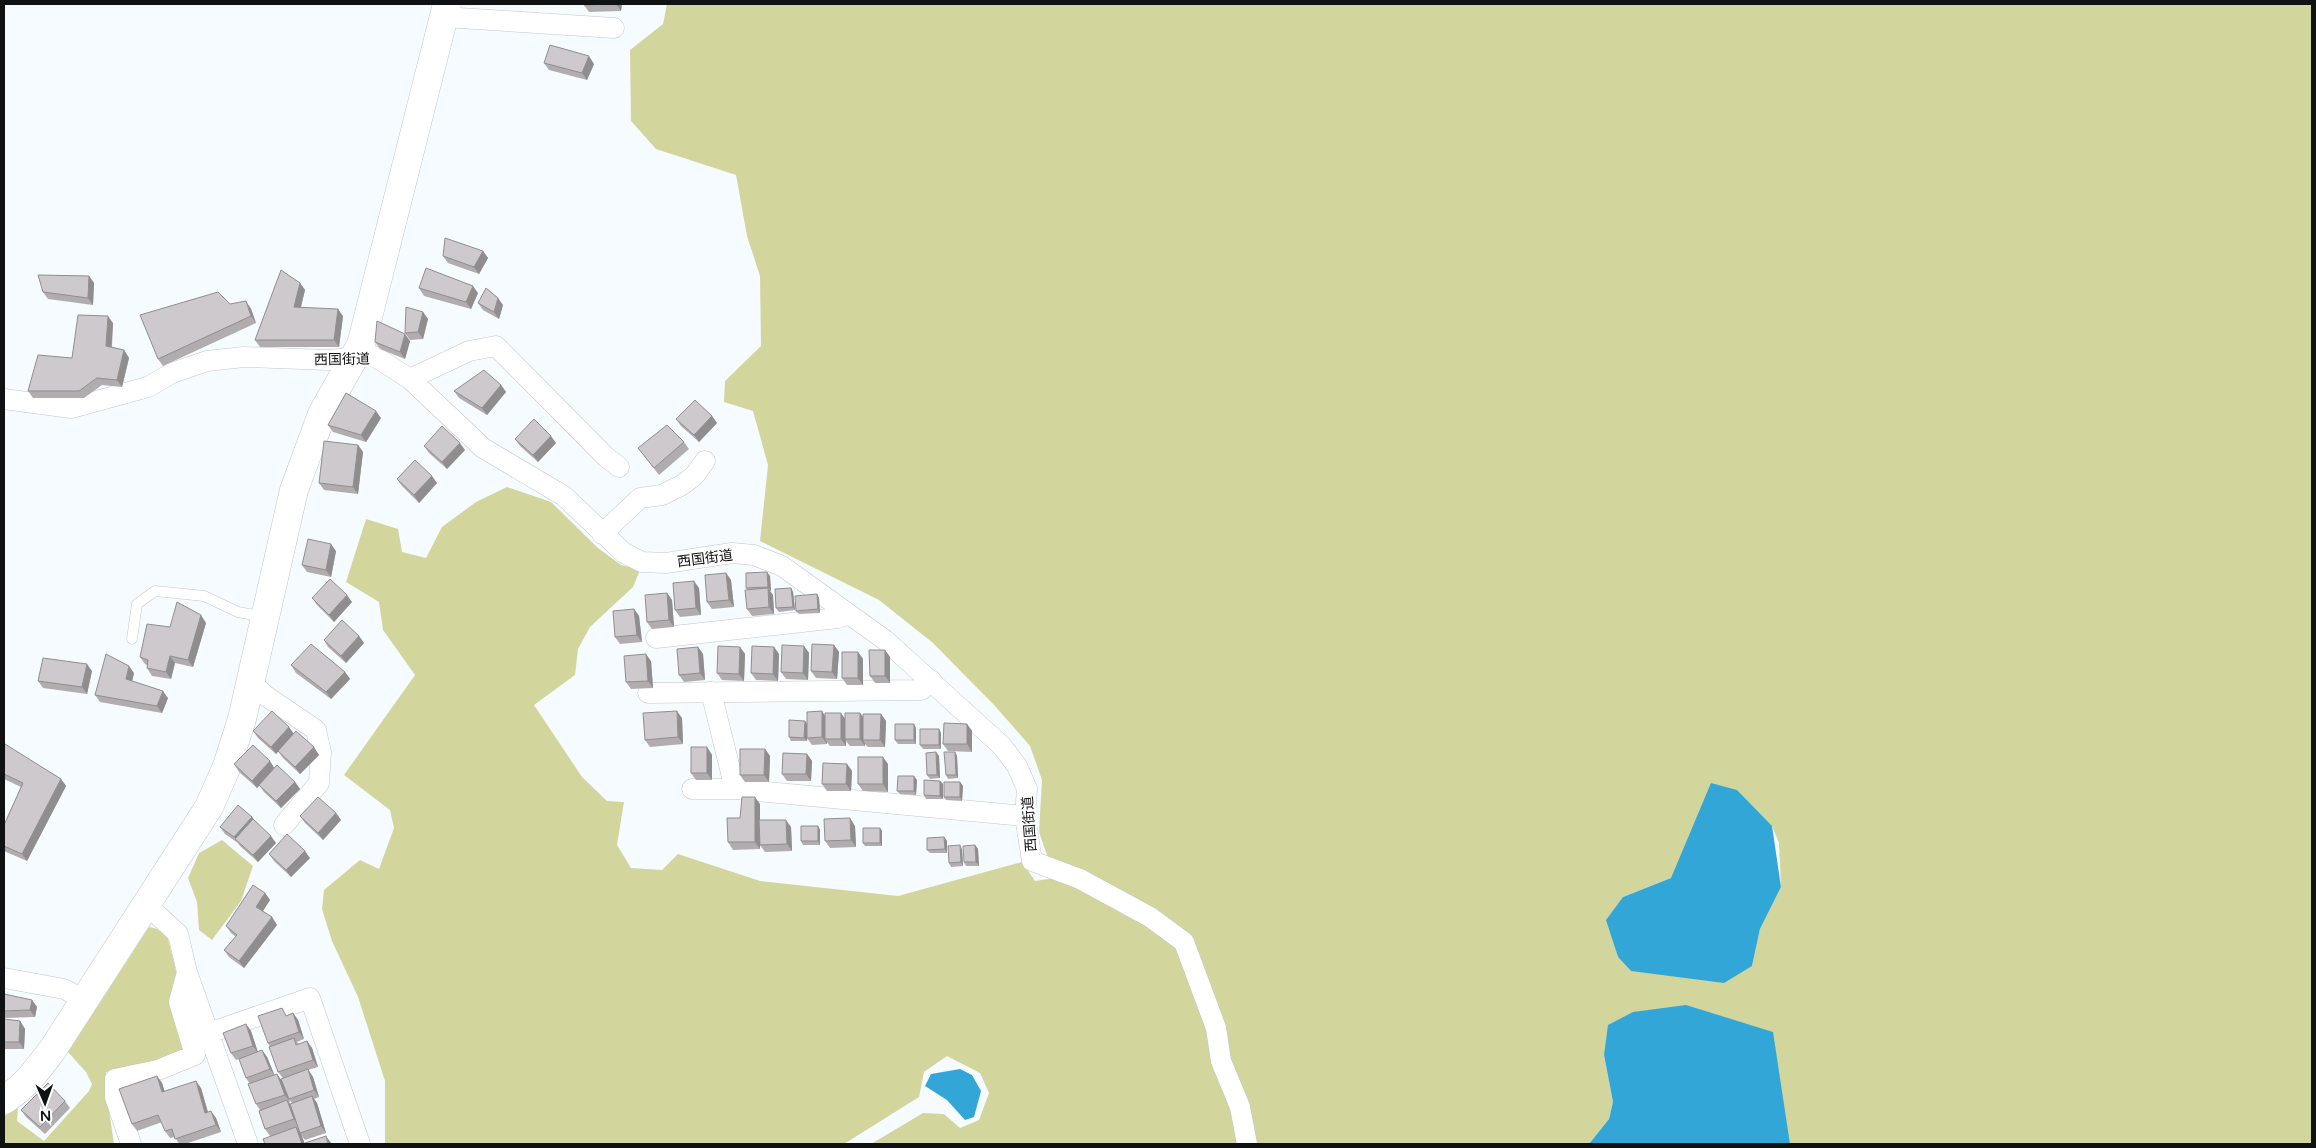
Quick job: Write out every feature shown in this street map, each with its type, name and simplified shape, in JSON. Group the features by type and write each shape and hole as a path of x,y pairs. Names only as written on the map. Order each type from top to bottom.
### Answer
{"street":[{"path":"4,1100 32,1078 54,1049 209,807 237,735 251,682 294,490 322,414 361,346 445,10 614,28"},
{"path":"410,379 469,351 496,346 606,457 619,467"},
{"name":"西国街道","path":"4,400 71,408 148,387 172,373 207,361 244,357 328,360 374,356 410,379 483,448 564,496 624,553 642,562 666,563 732,553 754,555 782,566 886,640 1002,746 1017,766 1026,789 1025,816 1032,861 1080,879 1150,917 1184,942 1216,1028 1221,1061 1240,1107 1247,1144"},
{"path":"602,534 640,498 662,495 682,485 694,476 705,461"},
{"path":"656,638 838,618 849,614"},
{"path":"648,694 921,690 932,681"},
{"path":"251,682 266,696 316,730 321,752 319,783 284,825"},
{"path":"711,692 735,789"},
{"path":"692,789 735,789 1025,816"},
{"path":"146,904 178,934 187,972 248,1144"},
{"path":"131,1144 115,1098 115,1079 158,1070 195,1055 179,1002 187,972"},
{"path":"4,978 64,988 85,1000"},
{"path":"209,1033 310,998 360,1144"}],"lane":[{"path":"132,639 138,604 155,590 204,596 238,612 265,617"}],"green space":[{"path":"667,4 2312,4 2312,1144 1789,1144 1604,1055 1613,1102 1609,1119 1589,1144 871,1144 923,1113 944,1114 960,1128 979,1120 989,1093 980,1073 947,1056 924,1072 919,1097 844,1144 385,1144 385,1081 358,997 332,941 322,909 324,890 360,860 379,869 394,828 390,810 344,775 415,675 383,630 379,602 346,582 366,519 398,529 402,552 426,558 442,527 476,502 507,487 551,502 598,548 621,565 640,570 633,587 590,627 578,649 575,675 534,705 582,777 607,801 624,802 617,845 631,868 662,870 678,854 760,881 898,896 1022,862 1035,881 1055,878 1039,832 1042,780 1030,746 995,706 933,643 879,600 760,541 768,465 753,411 724,402 725,381 761,346 760,276 747,236 736,175 656,149 631,121 630,50 663,24","holes":["1772,826 1779,843 1781,887 1760,929 1752,966 1631,971 1618,957 1607,920 1623,897 1671,878"]},
{"path":"222,840 253,866 241,901 212,940 199,930 197,902 188,878 199,853"},
{"path":"149,927 166,931 178,979 189,1048 132,1069 106,1072 106,1090 114,1144 4,1144 4,1116 18,1108 17,1121 44,1141 89,1091 92,1084 86,1072 68,1052"}],"water":[{"path":"1711,783 1737,790 1772,826 1781,887 1760,929 1752,966 1724,983 1631,971 1618,957 1606,920 1623,897 1671,878"},
{"path":"1686,1005 1773,1032 1790,1144 1589,1144 1609,1119 1613,1102 1604,1055 1608,1025 1633,1012"},
{"path":"960,1069 972,1075 981,1091 974,1117 965,1120 947,1100 925,1086 931,1074"}],"building":[{"path":"550,45 589,56 582,73 544,63"},
{"path":"445,238 483,251 474,267 443,256"},
{"path":"426,268 473,286 466,302 419,288"},
{"path":"281,270 300,283 294,307 338,309 334,340 255,340"},
{"path":"38,275 89,276 88,298 43,292"},
{"path":"486,288 498,298 494,312 478,303"},
{"path":"218,292 230,304 246,301 251,316 158,359 140,315"},
{"path":"406,307 423,312 418,332 405,333"},
{"path":"78,315 108,316 106,346 124,350 117,380 97,378 79,391 28,391 38,355 72,358"},
{"path":"377,321 405,334 400,352 375,342"},
{"path":"484,370 501,385 482,408 454,391"},
{"path":"346,393 376,411 361,435 328,425"},
{"path":"695,400 712,416 694,435 676,419"},
{"path":"534,419 551,436 533,455 515,439"},
{"path":"667,425 684,442 654,468 638,448"},
{"path":"442,426 460,443 442,462 424,446"},
{"path":"324,441 358,445 353,487 319,483"},
{"path":"415,460 432,476 414,495 397,479"},
{"path":"308,539 331,544 326,570 302,565"},
{"path":"767,572 768,587 746,588 746,573"},
{"path":"726,573 729,600 707,602 705,575"},
{"path":"330,579 347,595 329,615 312,598"},
{"path":"694,581 696,608 675,610 673,583"},
{"path":"768,588 769,607 747,609 745,590"},
{"path":"791,588 793,607 776,608 775,589"},
{"path":"667,593 669,620 647,622 645,595"},
{"path":"817,594 818,609 796,611 795,596"},
{"path":"177,602 201,615 188,660 170,656 166,672 147,668 148,660 140,657 147,624 170,627"},
{"path":"634,609 637,635 615,637 613,611"},
{"path":"342,620 359,636 341,656 324,640"},
{"path":"311,644 345,672 326,692 291,665"},
{"path":"812,644 834,645 832,672 811,671"},
{"path":"782,645 804,646 803,673 781,672"},
{"path":"718,646 740,647 739,674 717,673"},
{"path":"752,646 774,647 773,674 751,673"},
{"path":"698,647 700,673 679,675 677,649"},
{"path":"869,650 885,650 885,676 870,676"},
{"path":"842,652 858,652 858,678 842,678"},
{"path":"106,654 129,666 126,679 163,691 157,706 95,695"},
{"path":"646,654 648,681 626,682 624,656"},
{"path":"43,658 87,664 82,687 38,681"},
{"path":"272,711 289,727 271,747 253,731"},
{"path":"677,711 678,737 645,740 643,713"},
{"path":"822,711 822,737 807,738 807,712"},
{"path":"825,713 841,713 841,739 825,739"},
{"path":"845,713 860,713 860,739 845,739"},
{"path":"863,714 881,714 880,740 863,740"},
{"path":"789,720 805,721 804,738 789,737"},
{"path":"944,723 967,724 967,744 943,744"},
{"path":"895,724 914,724 914,740 895,740"},
{"path":"920,729 939,729 939,745 920,745"},
{"path":"296,731 314,747 295,767 278,751"},
{"path":"5,744 61,779 22,854 4,846 4,825 23,783 4,774"},
{"path":"253,745 270,761 252,781 234,764"},
{"path":"691,747 707,747 707,773 691,773"},
{"path":"740,749 765,749 764,775 740,775"},
{"path":"936,752 937,775 927,775 926,753"},
{"path":"944,752 955,752 956,775 946,775"},
{"path":"783,753 807,754 806,774 782,774"},
{"path":"858,757 883,757 883,784 858,784"},
{"path":"823,763 847,764 846,784 822,784"},
{"path":"277,765 295,782 276,801 259,785"},
{"path":"898,776 914,776 914,791 897,791"},
{"path":"924,780 940,781 940,796 924,795"},
{"path":"944,782 960,782 960,797 944,797"},
{"path":"318,797 336,813 318,833 300,816"},
{"path":"742,797 755,797 755,842 728,842 727,818 740,818"},
{"path":"238,805 252,817 234,837 220,827"},
{"path":"850,818 851,840 825,841 824,819"},
{"path":"253,819 271,836 253,855 235,839"},
{"path":"759,820 786,820 787,844 760,845"},
{"path":"801,826 818,826 818,841 801,841"},
{"path":"863,828 880,828 880,843 863,843"},
{"path":"287,834 305,851 286,870 269,854"},
{"path":"944,837 945,849 927,850 927,838"},
{"path":"960,845 961,862 949,863 948,846"},
{"path":"975,845 976,862 964,862 963,846"},
{"path":"253,885 265,893 256,907 272,917 239,961 224,950 237,935 226,926"},
{"path":"4,994 32,1000 30,1010 4,1011"},
{"path":"282,1008 286,1016 293,1013 299,1032 268,1043 258,1016"},
{"path":"4,1019 20,1021 19,1042 4,1042"},
{"path":"246,1024 253,1046 231,1053 223,1033"},
{"path":"294,1038 296,1045 307,1041 313,1060 278,1072 269,1047"},
{"path":"262,1050 270,1069 246,1078 239,1059"},
{"path":"308,1069 314,1090 289,1099 281,1079"},
{"path":"277,1074 285,1095 256,1104 248,1084"},
{"path":"157,1076 162,1092 196,1081 205,1113 211,1111 216,1125 175,1139 172,1129 165,1131 158,1115 132,1124 119,1089"},
{"path":"48,1083 65,1101 40,1127 21,1110"},
{"path":"312,1096 321,1126 300,1133 290,1104"},
{"path":"287,1100 294,1119 265,1129 259,1111"},
{"path":"296,1127 302,1144 265,1144 263,1139"},
{"path":"326,1136 328,1144 305,1144 305,1143"}]}
